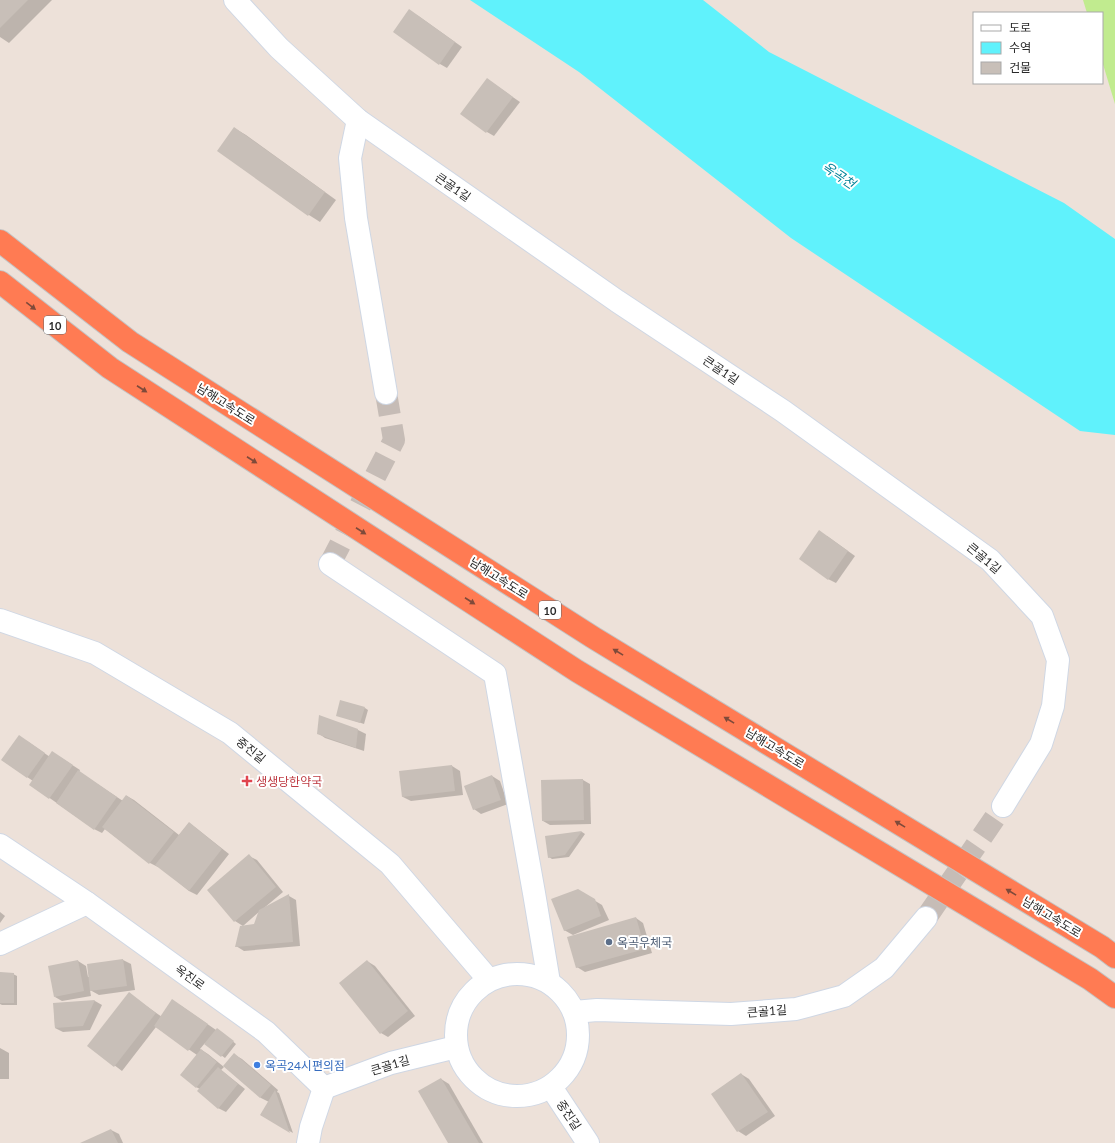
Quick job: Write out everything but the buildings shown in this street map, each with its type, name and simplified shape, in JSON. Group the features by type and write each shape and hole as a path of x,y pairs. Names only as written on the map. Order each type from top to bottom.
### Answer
{"highway":[{"name":"남해고속도로","path":"0,241 130,342 594,638 1089,939 1115,957"},
{"name":"10","path":"0,282 110,368 577,671 1090,979 1115,997"}],"main road":[{"name":"큰골1길","path":"235,0 279,48 358,120 617,301 783,411 990,560 1042,616 1058,660 1053,706 1041,744 1004,806"},
{"path":"358,120 350,158 355,210 386,393"},
{"path":"330,564 495,674 549,982"},
{"name":"중진길","path":"0,620 95,653 230,733 390,864 489,980"},
{"name":"옥진로","path":"0,845 88,903 266,1032 324,1088"},
{"path":"0,944 88,903"},
{"name":"큰골1길","path":"574,1012 597,1010 731,1014 806,1007 844,996 884,968 926,918"},
{"name":"중진길","path":"508,974 529,975 549,982 564,995 574,1012 579,1032 576,1054 566,1073 551,1087 535,1094 518,1097 501,1095 485,1088 472,1078 462,1064 456,1047 455,1031 458,1016 465,1001 476,989 489,980 508,974"},
{"name":"큰골1길","path":"324,1088 391,1063 456,1047"},
{"name":"중진길","path":"551,1087 588,1143"},
{"path":"308,1143 311,1127 324,1088"}],"green space":[{"path":"1083,0 1115,0 1115,104 1103,64 1103,12 1087,12"}],"water":[{"name":"옥곡천","path":"470,0 703,0 769,52 1064,203 1115,239 1115,435 1080,431 791,238 579,72"}],"tunnel":[{"path":"330,564 394,440 386,393"},
{"path":"926,918 1003,806"}],"place":[{"name":"생생당한약국","path":"247,781"},
{"name":"옥곡우체국","path":"609,942"},
{"name":"옥곡24시편의점","path":"257,1065"}]}
